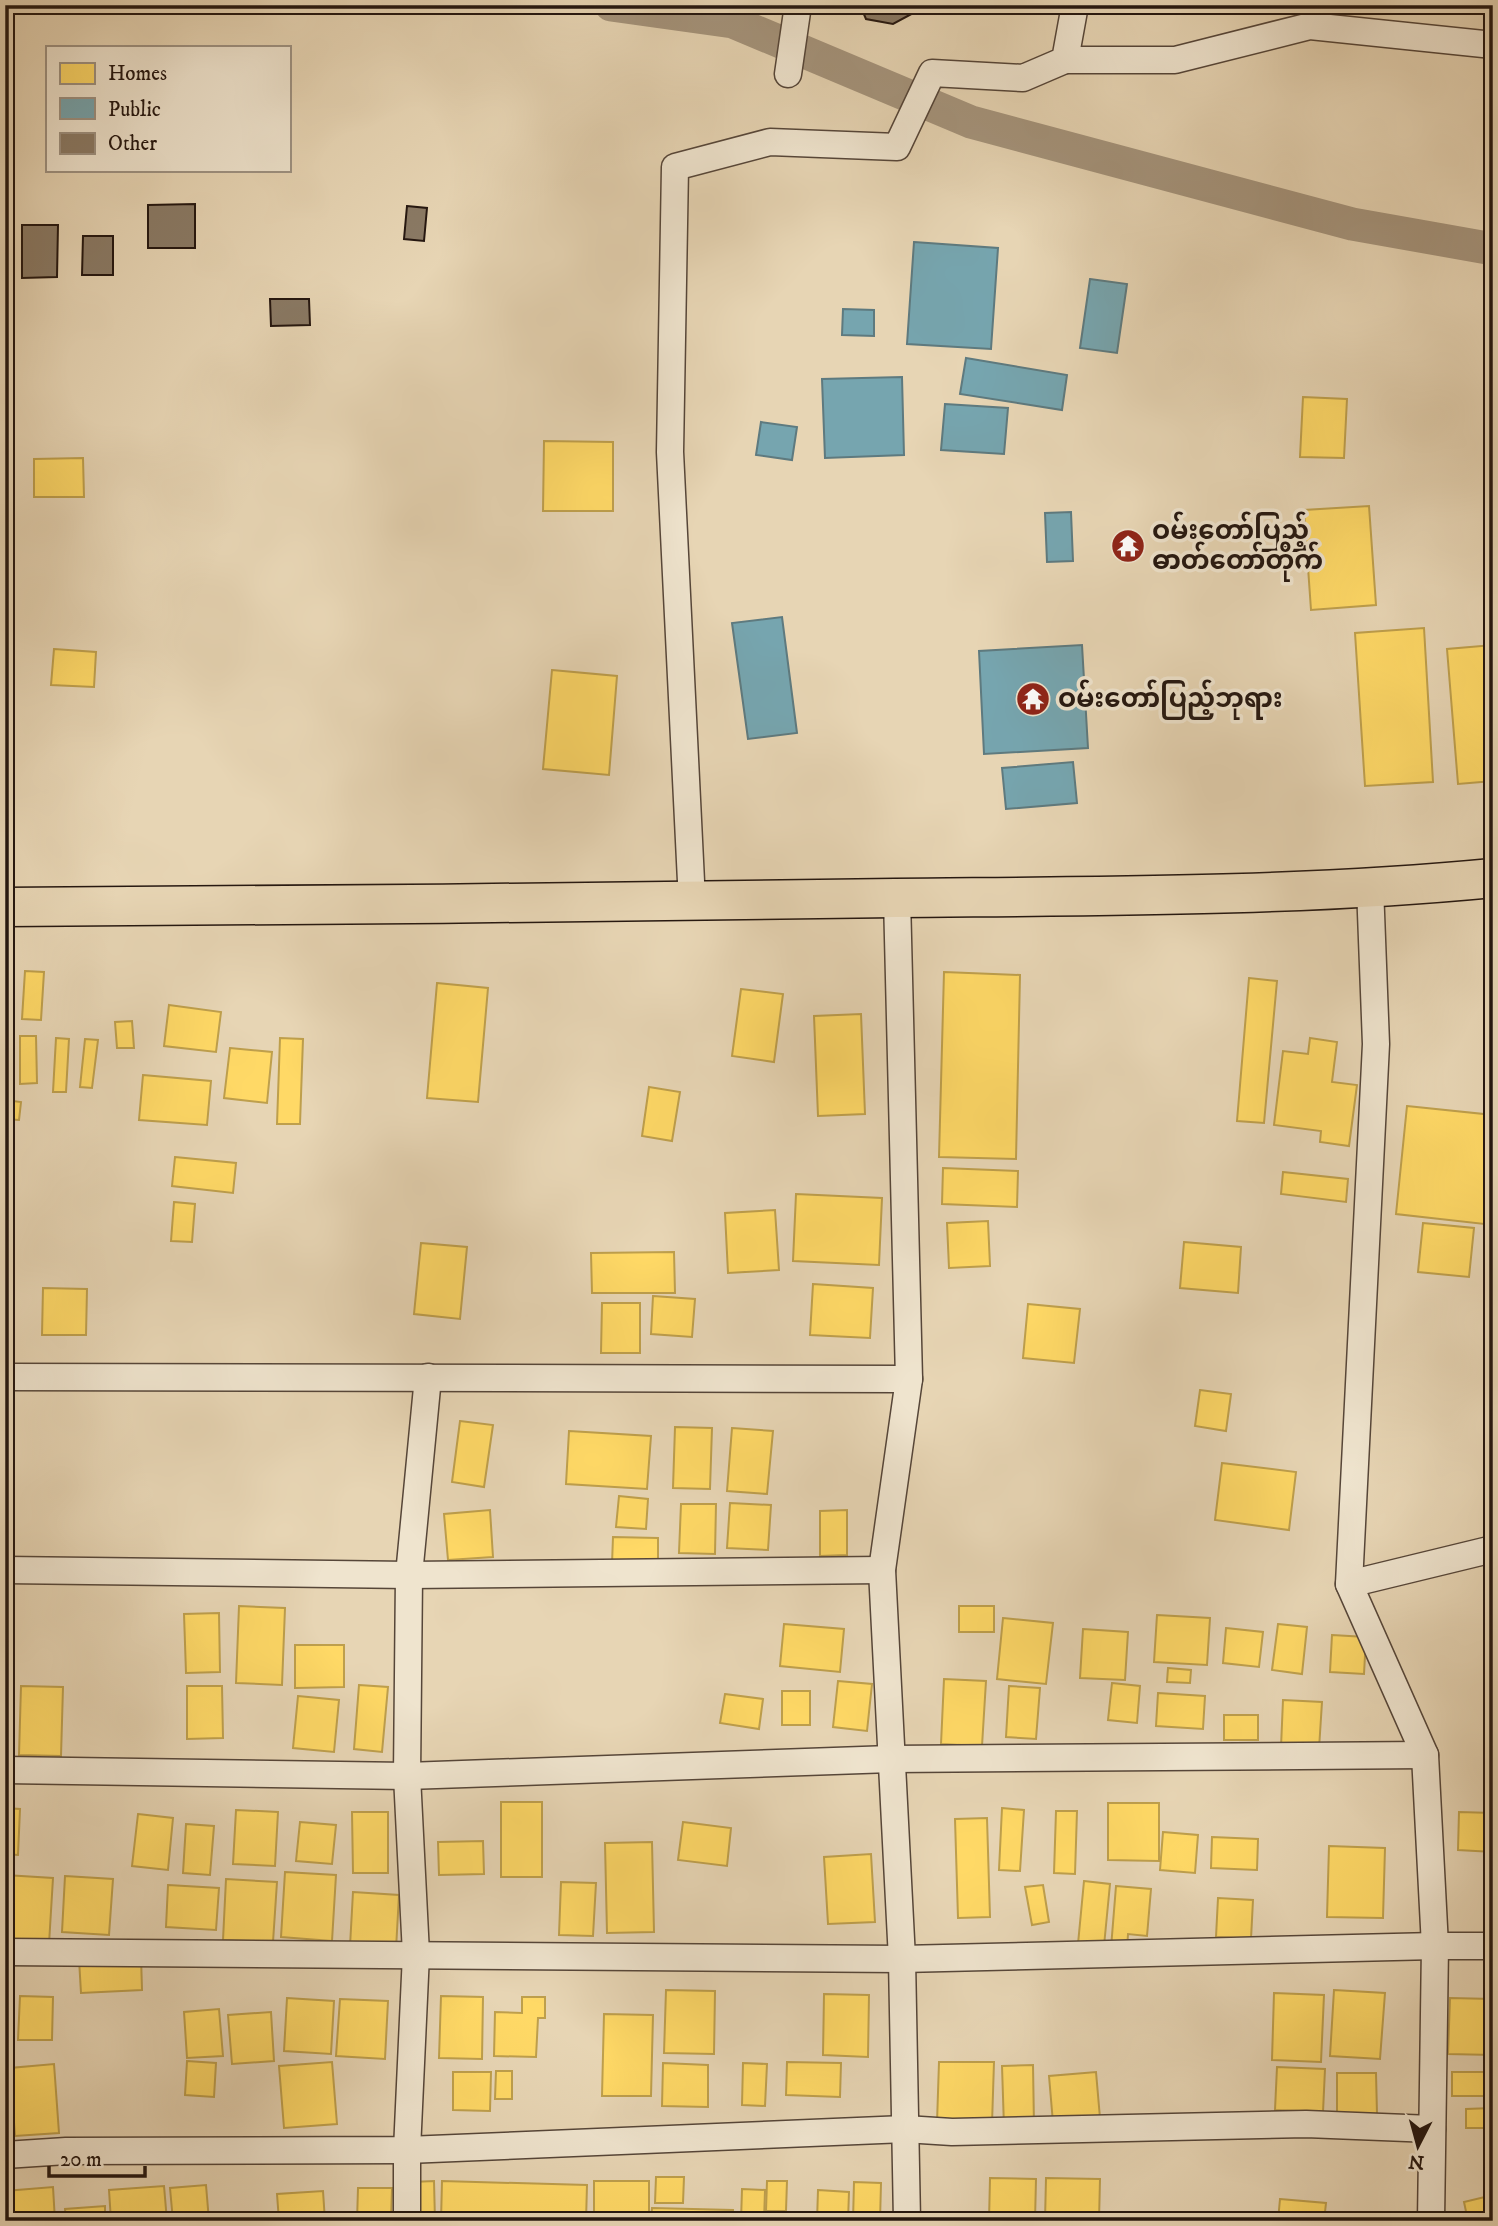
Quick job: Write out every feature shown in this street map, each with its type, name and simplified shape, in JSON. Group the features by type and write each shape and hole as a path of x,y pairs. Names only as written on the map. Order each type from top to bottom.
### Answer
{"highway":[{"path":"5,907 1178,895 1370,887 1493,878"}],"street":[{"path":"1065,60 1075,5"},
{"path":"790,66 797,14"},
{"path":"692,902 670,452 676,167 770,142 897,147 932,73 1023,78 1065,60 1175,60 1310,26 1493,45"},
{"path":"1370,887 1376,1044 1349,1584 1425,1755 1435,1946 1431,2221"},
{"path":"897,898 909,1379 883,1570 902,1959 907,2221"},
{"path":"5,1377 909,1379"},
{"path":"407,2221 407,2150 416,1954 407,1776 409,1574 428,1377"},
{"path":"1349,1584 1493,1549"},
{"path":"5,1570 409,1574 883,1570"},
{"path":"5,1770 407,1776 891,1759 1425,1755"},
{"path":"5,1952 902,1959 1493,1946"},
{"path":"5,2155 66,2151 407,2150 905,2129 952,2132 1306,2124 1432,2129"}],"building: Homes":[{"path":"1303,397 1347,399 1344,458 1300,457"},
{"path":"544,441 613,442 613,511 543,511"},
{"path":"83,458 84,497 34,497 34,459"},
{"path":"1369,506 1376,605 1311,610 1304,510"},
{"path":"1424,628 1433,782 1365,786 1355,633"},
{"path":"1493,645 1493,781 1458,784 1447,649"},
{"path":"54,649 96,652 94,687 51,685"},
{"path":"552,670 617,676 609,775 543,769"},
{"path":"25,971 44,972 41,1020 22,1019"},
{"path":"944,972 1020,975 1016,1159 939,1157"},
{"path":"1249,978 1277,981 1264,1123 1237,1121"},
{"path":"5,980 9,980 6,1034 5,1034"},
{"path":"437,983 488,988 478,1102 427,1098"},
{"path":"741,989 783,994 774,1062 732,1056"},
{"path":"169,1005 221,1012 216,1052 164,1046"},
{"path":"861,1014 865,1114 818,1116 814,1016"},
{"path":"132,1021 134,1048 117,1048 115,1022"},
{"path":"20,1036 36,1036 37,1083 20,1084"},
{"path":"56,1038 69,1039 66,1092 53,1092"},
{"path":"280,1038 303,1039 300,1124 277,1124"},
{"path":"1310,1038 1337,1042 1332,1082 1357,1085 1349,1146 1320,1142 1321,1131 1274,1125 1283,1051 1308,1054"},
{"path":"85,1039 98,1040 92,1088 80,1087"},
{"path":"230,1048 272,1052 267,1103 224,1098"},
{"path":"143,1075 211,1081 207,1125 139,1120"},
{"path":"649,1087 680,1092 672,1141 642,1136"},
{"path":"5,1100 21,1102 19,1120 5,1119"},
{"path":"1407,1106 1493,1115 1493,1225 1396,1214"},
{"path":"175,1157 236,1163 233,1193 172,1186"},
{"path":"943,1168 1018,1171 1017,1207 942,1204"},
{"path":"1283,1172 1348,1179 1346,1202 1281,1194"},
{"path":"796,1194 882,1198 879,1265 793,1261"},
{"path":"174,1202 195,1204 192,1242 171,1241"},
{"path":"775,1210 779,1270 728,1273 725,1213"},
{"path":"988,1221 990,1266 949,1268 947,1223"},
{"path":"1423,1223 1474,1228 1469,1277 1418,1272"},
{"path":"1184,1242 1241,1247 1238,1293 1180,1288"},
{"path":"421,1243 467,1247 460,1319 414,1314"},
{"path":"674,1252 675,1293 592,1293 591,1253"},
{"path":"813,1284 873,1288 870,1338 810,1335"},
{"path":"43,1288 87,1289 86,1335 42,1335"},
{"path":"653,1296 695,1299 692,1337 651,1334"},
{"path":"602,1303 640,1303 640,1353 601,1353"},
{"path":"1028,1304 1080,1309 1074,1363 1023,1358"},
{"path":"1200,1390 1231,1394 1226,1431 1195,1426"},
{"path":"460,1421 493,1425 484,1487 452,1482"},
{"path":"675,1427 712,1428 710,1489 673,1488"},
{"path":"732,1428 773,1431 767,1494 727,1491"},
{"path":"569,1431 651,1436 647,1489 566,1484"},
{"path":"1222,1463 1296,1472 1289,1530 1215,1520"},
{"path":"619,1496 648,1499 646,1529 616,1527"},
{"path":"730,1503 771,1505 768,1550 727,1548"},
{"path":"681,1504 716,1504 715,1554 679,1553"},
{"path":"490,1510 493,1557 448,1560 444,1514"},
{"path":"847,1510 847,1555 820,1556 820,1511"},
{"path":"613,1537 658,1538 658,1565 612,1564"},
{"path":"239,1606 285,1608 282,1685 236,1683"},
{"path":"959,1606 994,1606 994,1632 959,1632"},
{"path":"219,1613 220,1672 186,1673 184,1614"},
{"path":"1157,1615 1210,1618 1207,1665 1154,1662"},
{"path":"1003,1618 1053,1623 1046,1684 997,1679"},
{"path":"784,1624 844,1629 840,1672 780,1666"},
{"path":"1278,1624 1307,1627 1302,1674 1272,1670"},
{"path":"1226,1628 1263,1632 1259,1667 1223,1663"},
{"path":"1083,1629 1128,1632 1125,1680 1080,1678"},
{"path":"1332,1635 1366,1637 1364,1674 1330,1672"},
{"path":"295,1645 344,1645 344,1687 295,1688"},
{"path":"1168,1668 1191,1670 1190,1683 1167,1682"},
{"path":"944,1679 986,1681 982,1746 941,1744"},
{"path":"838,1681 872,1684 867,1731 833,1727"},
{"path":"1112,1683 1140,1686 1137,1723 1108,1720"},
{"path":"359,1685 388,1687 382,1752 354,1749"},
{"path":"21,1686 63,1687 61,1756 19,1755"},
{"path":"187,1686 222,1686 223,1738 187,1739"},
{"path":"1009,1686 1040,1688 1036,1739 1006,1737"},
{"path":"782,1691 810,1691 810,1725 782,1725"},
{"path":"1158,1693 1205,1696 1203,1729 1156,1726"},
{"path":"725,1694 763,1699 759,1729 720,1723"},
{"path":"298,1696 339,1700 334,1752 293,1748"},
{"path":"1283,1700 1322,1702 1319,1749 1281,1747"},
{"path":"1224,1715 1258,1715 1258,1740 1224,1740"},
{"path":"501,1802 542,1802 542,1877 501,1877"},
{"path":"1108,1803 1159,1803 1159,1861 1108,1860"},
{"path":"5,1808 20,1809 18,1855 5,1854"},
{"path":"1002,1808 1024,1810 1020,1871 999,1870"},
{"path":"236,1810 278,1812 275,1866 233,1864"},
{"path":"1056,1811 1077,1811 1075,1874 1054,1873"},
{"path":"352,1812 388,1812 388,1873 353,1873"},
{"path":"1459,1812 1493,1813 1493,1852 1458,1850"},
{"path":"138,1814 173,1818 168,1870 132,1866"},
{"path":"987,1818 990,1917 958,1918 955,1819"},
{"path":"300,1822 336,1825 332,1864 296,1861"},
{"path":"683,1822 731,1828 727,1866 678,1860"},
{"path":"186,1824 214,1826 210,1875 183,1873"},
{"path":"1163,1832 1198,1835 1195,1873 1160,1870"},
{"path":"1212,1837 1258,1839 1257,1870 1211,1868"},
{"path":"483,1841 484,1874 439,1875 438,1842"},
{"path":"652,1842 654,1932 607,1933 605,1843"},
{"path":"1329,1846 1385,1848 1383,1918 1327,1917"},
{"path":"871,1854 875,1922 828,1924 824,1857"},
{"path":"285,1872 336,1875 332,1941 281,1937"},
{"path":"5,1875 53,1878 49,1944 5,1942"},
{"path":"65,1876 113,1879 109,1935 62,1932"},
{"path":"226,1879 277,1882 273,1942 223,1940"},
{"path":"1084,1881 1110,1884 1104,1946 1078,1944"},
{"path":"561,1882 596,1883 593,1936 559,1935"},
{"path":"168,1885 219,1888 216,1930 166,1927"},
{"path":"1043,1885 1049,1922 1032,1925 1025,1887"},
{"path":"1116,1886 1151,1889 1147,1936 1128,1934 1127,1950 1111,1948"},
{"path":"353,1892 399,1895 396,1949 350,1946"},
{"path":"1218,1898 1253,1900 1251,1939 1216,1937"},
{"path":"141,1956 142,1990 81,1993 79,1959"},
{"path":"666,1990 715,1991 714,2054 664,2053"},
{"path":"1334,1990 1385,1993 1380,2059 1330,2056"},
{"path":"1274,1993 1324,1995 1321,2062 1272,2060"},
{"path":"824,1994 869,1995 868,2057 823,2055"},
{"path":"20,1996 53,1997 52,2040 18,2040"},
{"path":"441,1996 483,1997 482,2059 439,2058"},
{"path":"522,1997 545,1997 545,2018 538,2018 536,2057 494,2056 495,2012 522,2013"},
{"path":"287,1998 334,2001 331,2054 284,2051"},
{"path":"1450,1998 1493,1999 1493,2055 1448,2054"},
{"path":"340,1999 388,2001 385,2059 336,2056"},
{"path":"219,2009 223,2056 187,2058 184,2012"},
{"path":"271,2012 274,2061 232,2064 228,2015"},
{"path":"604,2014 653,2015 651,2096 602,2096"},
{"path":"187,2061 216,2063 214,2097 185,2095"},
{"path":"332,2062 337,2124 284,2128 279,2066"},
{"path":"787,2062 841,2063 840,2097 786,2095"},
{"path":"939,2062 994,2062 992,2124 937,2123"},
{"path":"663,2063 708,2065 708,2107 662,2106"},
{"path":"743,2063 767,2064 765,2106 742,2105"},
{"path":"54,2064 59,2133 15,2136 10,2068"},
{"path":"1033,2065 1034,2126 1004,2127 1002,2066"},
{"path":"1277,2067 1325,2069 1323,2112 1275,2110"},
{"path":"496,2071 512,2071 512,2099 495,2099"},
{"path":"453,2072 491,2072 490,2111 453,2110"},
{"path":"1096,2072 1100,2118 1053,2123 1049,2076"},
{"path":"1452,2072 1484,2072 1484,2096 1452,2096"},
{"path":"1337,2073 1376,2073 1377,2114 1337,2115"},
{"path":"1492,2108 1492,2128 1466,2128 1466,2109"},
{"path":"656,2177 684,2177 683,2203 655,2203"},
{"path":"990,2178 1036,2179 1035,2221 989,2221"},
{"path":"1046,2178 1100,2179 1099,2221 1045,2221"},
{"path":"434,2181 435,2221 413,2221 412,2182"},
{"path":"442,2181 587,2185 586,2221 441,2221"},
{"path":"594,2181 649,2181 649,2221 594,2221"},
{"path":"767,2181 787,2181 786,2211 766,2211"},
{"path":"854,2182 881,2183 880,2221 853,2221"},
{"path":"206,2185 209,2221 173,2221 170,2188"},
{"path":"164,2186 167,2221 111,2221 109,2190"},
{"path":"53,2187 55,2221 5,2221 5,2191"},
{"path":"358,2188 392,2188 391,2221 357,2221"},
{"path":"742,2189 765,2190 764,2221 741,2221"},
{"path":"818,2190 849,2192 848,2221 817,2221"},
{"path":"323,2191 325,2221 279,2221 277,2194"},
{"path":"1493,2195 1493,2221 1468,2221 1464,2202"},
{"path":"1280,2199 1326,2203 1324,2221 1278,2221"},
{"path":"105,2206 105,2221 66,2221 65,2209"},
{"path":"652,2208 733,2210 733,2221 651,2221"}],"building: Public":[{"path":"914,242 998,248 991,349 907,344"},
{"path":"1090,279 1127,284 1117,353 1080,348"},
{"path":"843,309 874,310 874,336 842,335"},
{"path":"966,358 1067,375 1062,410 960,394"},
{"path":"902,377 904,455 825,458 822,379"},
{"path":"945,404 1008,408 1004,454 941,450"},
{"path":"761,422 797,427 792,460 756,455"},
{"path":"1071,512 1073,561 1047,562 1045,513"},
{"path":"782,617 797,733 748,739 732,623"},
{"name":"ဝမ်းတော်ပြည့်ဘုရား","path":"1082,645 1088,748 984,754 979,651"},
{"path":"1073,762 1077,803 1006,809 1002,768"}],"building: Other":[{"path":"860,5 918,5 917,11 893,24 866,19"},
{"path":"195,204 195,248 148,248 148,205"},
{"path":"407,206 427,208 424,241 404,239"},
{"path":"22,225 58,225 57,277 22,278"},
{"path":"83,236 113,236 113,275 82,275"},
{"path":"270,299 309,299 310,325 271,326"}],"waterway":[{"path":"611,5 733,22 971,122 1352,224 1493,249"}],"place":[{"name":"ဝမ်းတော်ပြည့် ဓာတ်တော်တိုက်","path":"1128,546"},
{"name":"ဝမ်းတော်ပြည့်ဘုရား","path":"1033,699"}]}
